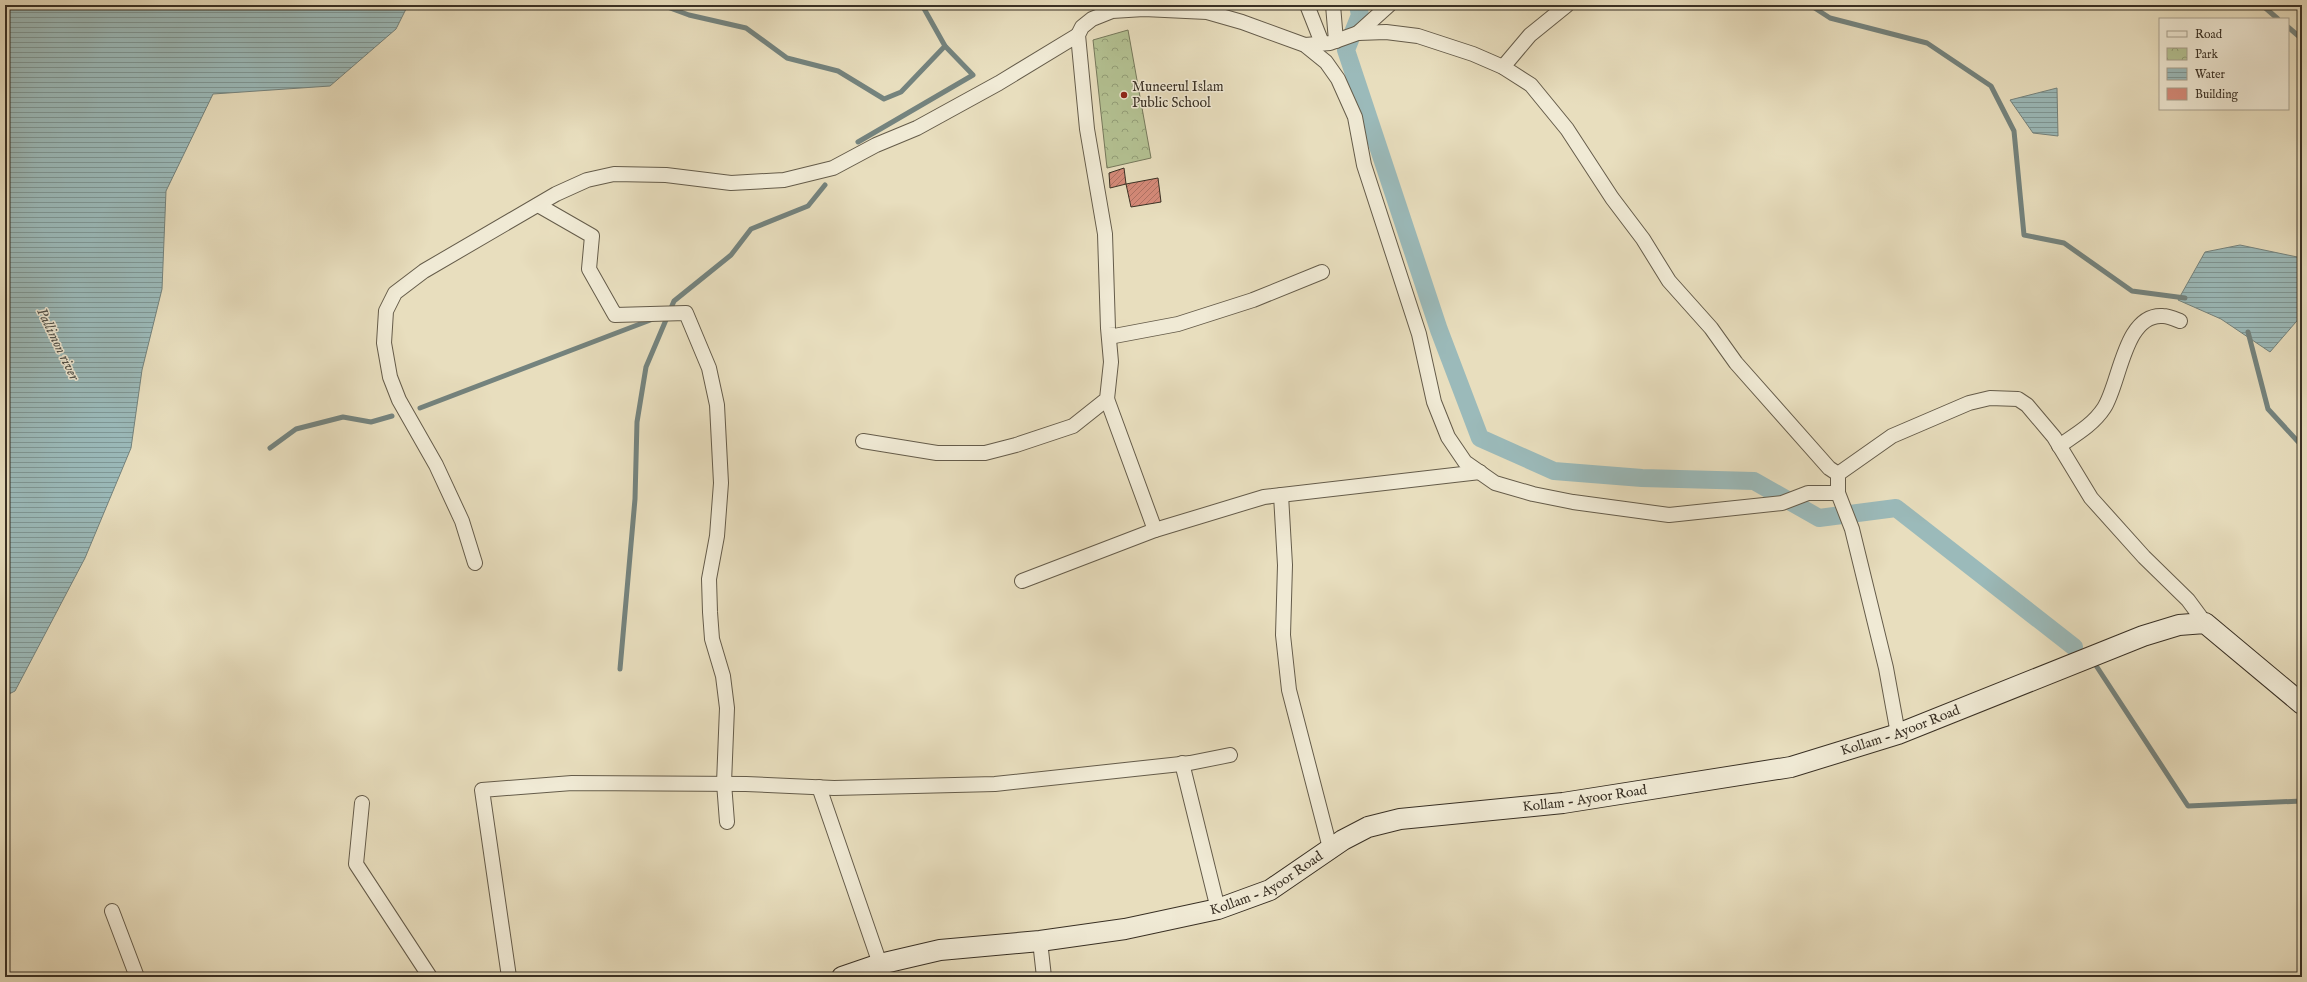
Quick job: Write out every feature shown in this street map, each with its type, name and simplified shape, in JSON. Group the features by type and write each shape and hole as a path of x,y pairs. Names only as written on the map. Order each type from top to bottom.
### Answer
{"main road":[{"path":"2204,623 2299,698"},
{"name":"Kollam - Ayoor Road","path":"842,977 880,964 940,950 1040,941 1125,929 1218,909 1270,890 1330,848 1368,827 1400,819 1563,803 1790,767 1898,734 2143,636 2180,625 2204,623"}],"street":[{"path":"1307,5 1333,41"},
{"path":"1333,5 1333,41"},
{"path":"1358,33 1389,5"},
{"path":"1503,67 1530,35 1567,5"},
{"path":"1155,530 1107,399 1111,362 1105,234 1087,129 1078,35 1082,27 1092,19 1112,11 1170,10 1207,12 1242,22 1305,45 1326,62 1338,79 1355,117 1364,165 1419,334 1434,402 1448,436 1465,462 1495,483 1533,494 1573,502 1669,515 1782,503 1808,493 1838,493"},
{"path":"1305,45 1333,41 1358,33 1386,32 1418,36 1472,54 1503,67 1531,85 1550,106 1612,198 1643,239 1669,281 1711,328 1736,363 1829,468 1838,474"},
{"path":"475,563 462,521 436,465 399,400 390,377 384,343 386,311 395,293 424,271 538,205 587,180 614,174 666,175 731,183 784,180 832,168 931,121 999,83 1078,35"},
{"path":"538,205 592,236 589,269 615,315 686,313 709,368 717,405 721,446 721,483 717,536 709,579 712,639 723,676 727,708 724,783 727,822"},
{"path":"1109,337 1178,324 1253,300 1322,272"},
{"path":"2059,446 2085,428 2104,408 2130,340 2138,327 2150,319 2162,316 2180,321"},
{"path":"1838,474 1892,436 1969,403 1990,398 2018,399 2027,405 2059,446 2091,498 2144,557 2188,600 2204,623"},
{"path":"863,440 937,453 985,453 1016,445 1074,426 1107,399"},
{"path":"1022,581 1155,530 1264,497 1480,472"},
{"path":"1838,474 1838,493 1852,529 1873,622 1886,668 1898,734"},
{"path":"1281,495 1285,565 1283,635 1289,690 1330,848"},
{"path":"509,977 482,790 572,783 724,783 819,787 995,784 1182,763 1230,755"},
{"path":"1182,763 1218,909"},
{"path":"819,787 880,964"},
{"path":"362,803 356,864 430,977"},
{"path":"112,911 137,977"},
{"path":"1040,941 1044,977"}],"green space":[{"path":"1128,30 1151,158 1107,168 1093,40"}],"water":[{"name":"Pallimon river","path":"5,5 408,5 396,29 330,86 213,94 166,191 162,289 142,370 131,448 85,558 15,691 5,696"},
{"path":"2057,88 2058,136 2033,133 2010,100"},
{"path":"2240,245 2302,258 2302,315 2270,352 2221,319 2178,300 2205,252"}],"building":[{"path":"1124,168 1126,184 1110,188 1109,173"},
{"path":"1158,178 1161,202 1131,207 1126,184"}],"waterway":[{"path":"662,5 689,15 746,28 787,58 838,71 884,99 901,92 945,46"},
{"path":"858,142 973,75 945,46 922,5"},
{"path":"1358,5 1360,15 1346,50 1439,330 1480,438 1554,471 1642,478 1754,481 1819,518 1896,508 2074,647"},
{"path":"1810,5 1830,18 1927,43 1991,86 2014,131 2024,235 2064,243 2132,291 2185,298"},
{"path":"2262,5 2277,18"},
{"path":"2289,28 2302,39"},
{"path":"620,669 635,499 637,422 646,367 674,301 731,255 751,229 808,206 825,185"},
{"path":"420,408 653,319"},
{"path":"2248,332 2268,409 2302,446"},
{"path":"270,448 296,429 343,417 371,422 392,416"},
{"path":"2095,664 2188,806 2302,801"}],"place":[{"name":"Muneerul Islam Public School","path":"1124,95"}]}
